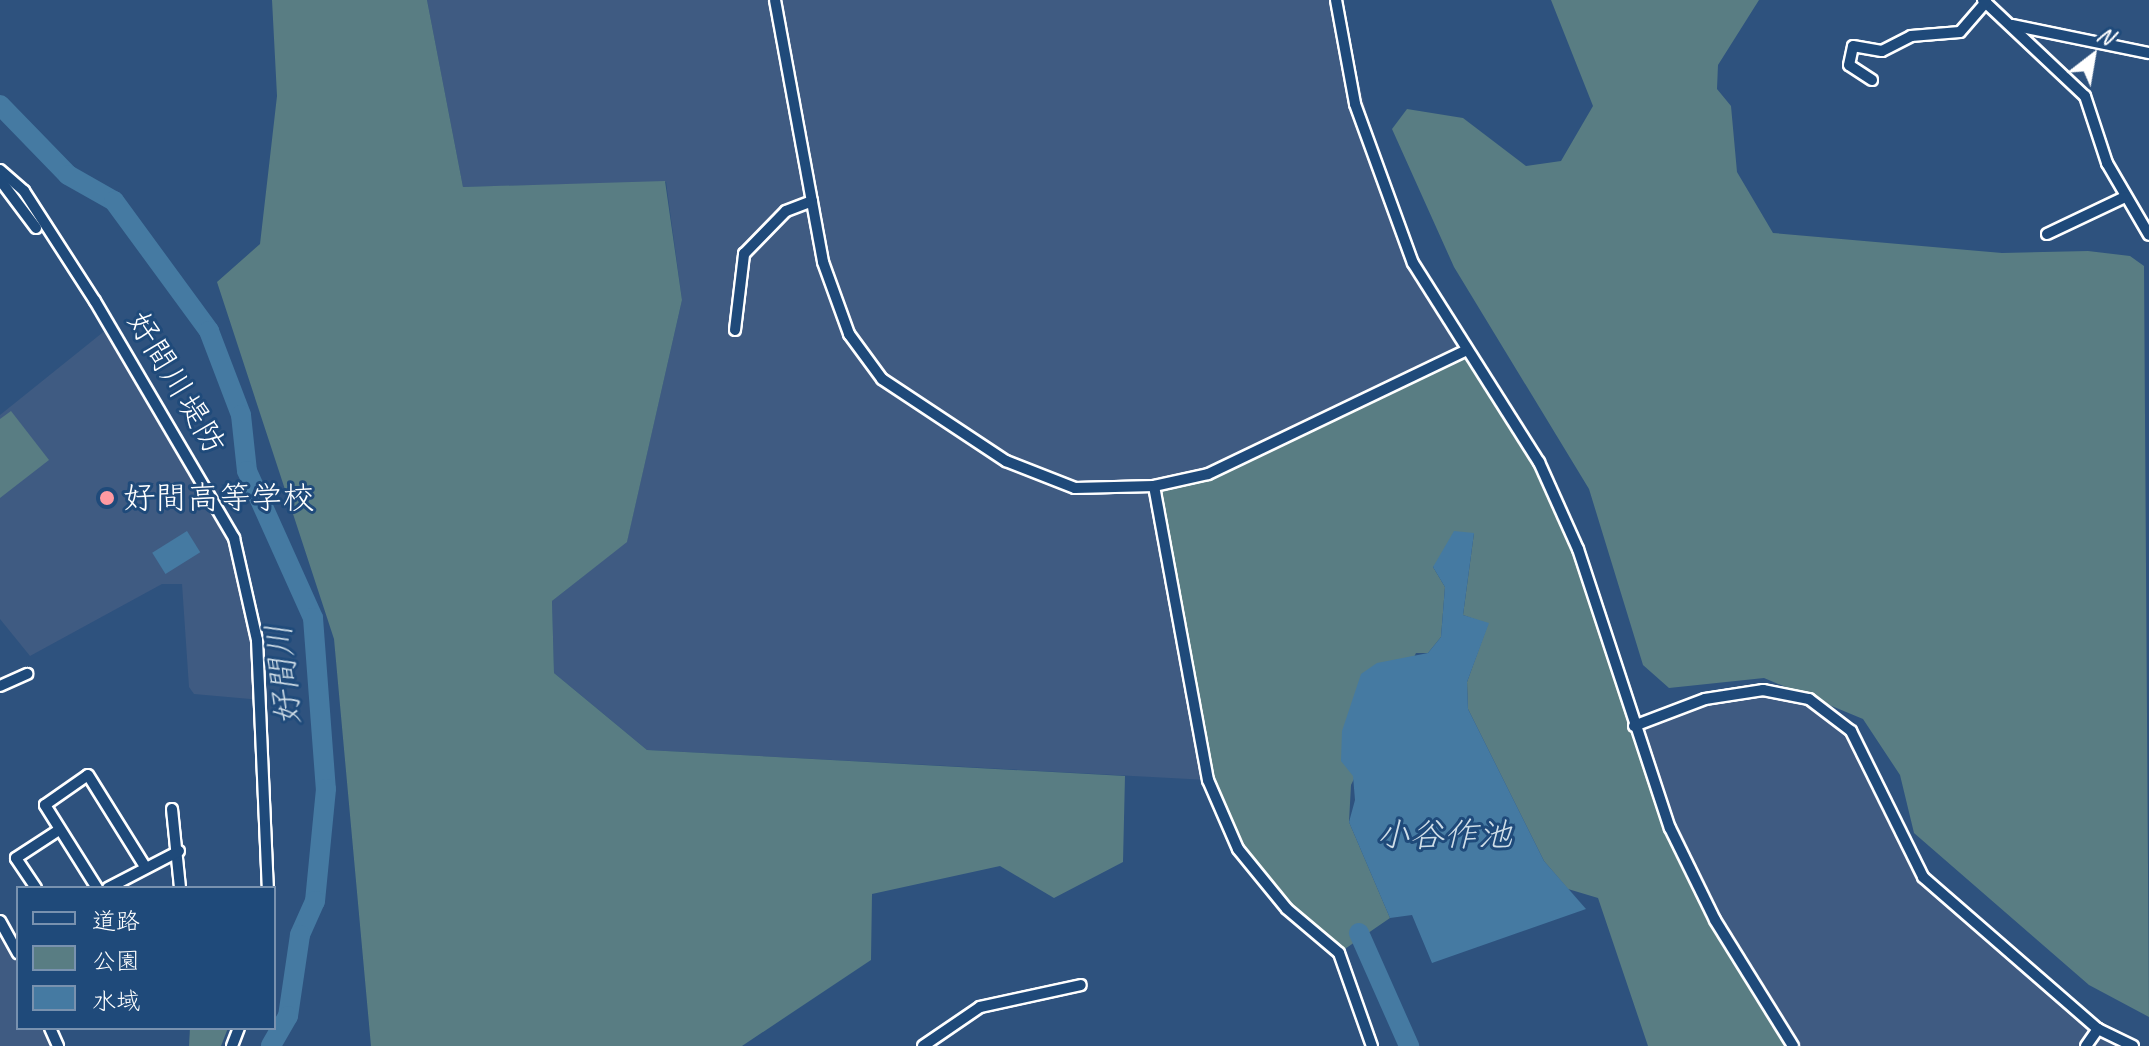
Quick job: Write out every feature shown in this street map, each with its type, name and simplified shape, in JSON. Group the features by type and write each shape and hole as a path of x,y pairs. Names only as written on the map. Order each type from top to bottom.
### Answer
{"street":[{"path":"775,0 812,201 849,334 882,379 956,432 1061,483 1154,486 1208,474 1465,351"},
{"path":"1336,0 1355,104 1413,263 1465,351 1539,462 1578,549 1670,828 1715,920 1793,1046"},
{"path":"1872,80 1849,65 1853,46 1882,51 1911,36 1960,32 1985,1 2085,96 2125,197 2149,235"},
{"path":"2011,25 2149,53"},
{"name":"好間川堤防","path":"0,170 24,191 95,301 234,538 257,640 268,886"},
{"path":"0,180 36,228"},
{"path":"2047,234 2125,197"},
{"path":"735,330 744,254 786,211 812,201"},
{"path":"1154,486 1208,780 1238,849 1287,909 1339,953 1372,1046"},
{"path":"0,686 27,674"},
{"path":"1634,726 1705,699 1763,690 1809,699 1851,731 1923,877 2098,1029 2133,1046"},
{"path":"96,886 45,805 88,775 144,865"},
{"path":"172,809 179,851 180,886"},
{"path":"35,886 16,858 59,830"},
{"path":"123,884 144,865 179,851"},
{"path":"0,921 15,940"},
{"path":"923,1046 980,1007 1081,985"},
{"path":"2086,1046 2098,1029"}],"shaded area":[{"path":"427,0 1338,0 1391,208 1465,351 1208,780 647,750 554,673 552,601 627,541 682,300 666,182 463,187"},
{"name":"好間高等学校","path":"107,329 193,458 234,538 261,700 194,694 189,687 182,584 162,584 30,656 0,619 0,415"},
{"path":"1763,690 1809,699 1851,731 1923,877 2087,1019 2133,1046 1793,1046 1715,920 1670,828 1634,726 1705,699"},
{"path":"0,935 16,961 16,1030 46,1030 52,1046 0,1046"}],"green space":[{"path":"272,0 427,0 463,187 665,181 682,300 627,542 552,601 554,673 647,750 1125,776 1123,862 1054,898 1000,866 872,894 871,960 742,1046 371,1046 334,639 217,282 260,244 277,96"},
{"path":"1551,0 1759,0 1718,65 1717,89 1731,106 1737,172 1773,233 2002,253 2088,251 2130,256 2144,266 2149,1017 2089,985 1914,833 1900,775 1863,719 1764,678 1669,688 1643,665 1589,489 1454,267 1392,129 1407,109 1463,118 1526,166 1561,161 1593,106"},
{"path":"1465,351 1539,462 1578,549 1670,828 1715,920 1793,1046 1648,1046 1598,898 1568,889 1544,861 1468,709 1467,682 1488,624 1463,615 1474,533 1433,567 1445,587 1441,637 1428,653 1416,653 1351,785 1349,822 1390,918 1339,953 1287,909 1238,849 1208,780 1154,486 1208,474"},
{"path":"11,411 49,460 0,498 0,419"},
{"path":"190,1030 227,1030 221,1046 189,1046"}],"water":[{"path":"187,531 200,552 165,574 152,553"},
{"name":"小谷作池","path":"1454,531 1474,533 1463,615 1489,623 1467,682 1468,709 1544,861 1586,909 1432,963 1412,915 1390,918 1349,822 1355,800 1353,776 1341,761 1342,731 1361,674 1377,663 1428,653 1441,637 1445,587 1433,567"}],"waterway":[{"name":"好間川","path":"0,105 68,175 114,201 209,331 241,415 247,471 313,618 326,789 315,901 300,935 288,1016 271,1046"},
{"path":"1359,933 1409,1046"}],"place":[{"name":"好間高等学校","path":"107,498"}]}
